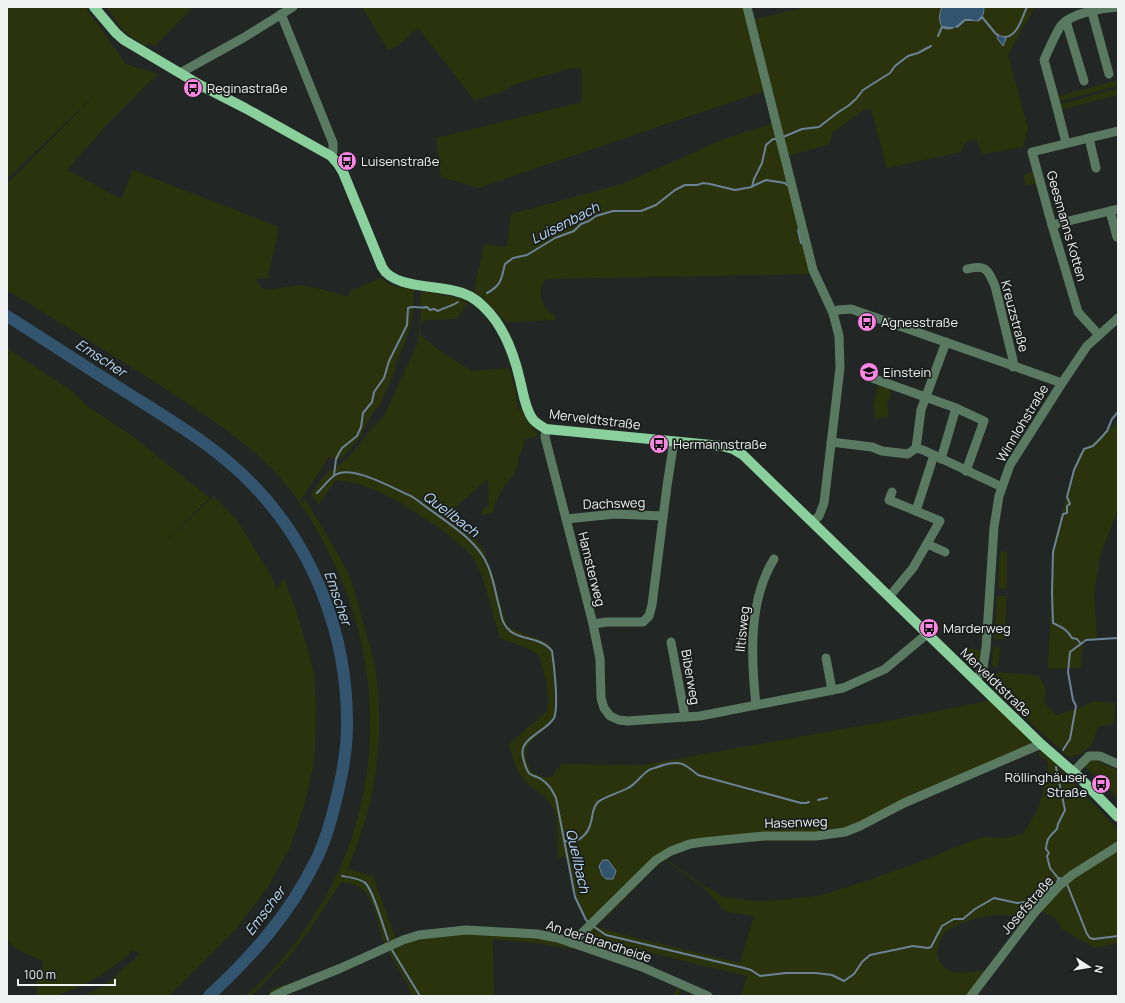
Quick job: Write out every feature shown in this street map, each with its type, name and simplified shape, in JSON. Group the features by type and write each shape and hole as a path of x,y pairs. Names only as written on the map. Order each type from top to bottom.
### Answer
{"main road":[{"name":"Merveldtstraße","path":"94,7 116,33 124,40 180,73 331,156 338,164 342,172 384,272 396,280 456,291 473,298 484,307 495,320 512,354 529,413 536,423 546,429 674,441 733,449 743,455 1118,817"}],"street":[{"path":"180,73 243,38 293,7"},
{"path":"747,7 813,270 832,313 839,336 840,368 824,502 818,516 812,522"},
{"path":"1066,143 1044,60 1061,26 1066,21 1074,17 1106,8 1118,7"},
{"path":"1092,12 1109,74"},
{"path":"281,14 333,143 333,152 331,156"},
{"path":"1066,21 1084,81"},
{"name":"Geesmanns Kotten","path":"1099,335 1078,312 1052,226 1032,152 1118,131"},
{"path":"1089,138 1096,168"},
{"path":"1052,226 1114,210 1117,237"},
{"name":"Kreuzstraße","path":"967,269 978,266 988,270 995,286 1013,360 1013,367"},
{"name":"Kreuzstraße","path":"832,313 838,310 850,309 1062,383"},
{"name":"Winnlohstraße","path":"976,681 983,668 986,648 994,526 1002,487 1010,465 1087,346 1118,318"},
{"path":"831,442 872,447 882,451 908,454 916,448 921,410 946,342"},
{"path":"872,378 956,408 984,420 966,471"},
{"path":"916,511 956,408"},
{"name":"Hamsterweg","path":"546,429 545,437 593,624 600,660 601,698 604,708 610,716 619,720 628,721 685,718"},
{"path":"593,624 607,622 643,622 649,616 652,605 674,441"},
{"path":"916,448 1002,487"},
{"path":"889,596 913,568 940,521 889,500 892,492"},
{"name":"Dachsweg","path":"566,519 615,514 663,516"},
{"path":"927,544 945,552"},
{"name":"Iltisweg","path":"756,705 752,658 754,628 763,583 768,568 774,559"},
{"path":"685,718 843,688 885,669 927,634"},
{"name":"Biberweg","path":"672,642 685,718"},
{"path":"826,658 832,690"},
{"name":"Hasenweg","path":"572,943 656,860 671,851 690,844 720,840 764,836 816,836 845,832 860,826 904,802 1041,744"},
{"path":"1073,772 1089,756 1100,756 1118,764"},
{"name":"Josefstraße","path":"971,996 1035,912 1060,885 1072,875 1118,846"},
{"name":"An der Brandheide","path":"274,996 284,990 341,968 388,946 419,935 466,930 537,934 558,938 642,967 708,996"}],"green space":[{"path":"7,7 85,7 126,64 158,74 110,121 67,170 122,199 132,170 279,227 268,278 255,279 260,286 266,290 300,285 349,297 349,292 352,290 381,278 390,285 414,290 411,323 404,346 397,360 395,371 379,407 374,411 359,439 343,457 339,459 329,457 301,500 303,502 306,500 350,578 371,650 376,677 379,740 374,782 365,821 348,869 373,876 396,939 441,930 269,996 267,996 273,988 296,982 384,944 376,914 366,893 357,886 341,882 309,931 287,959 252,996 246,996 278,964 296,942 312,918 340,868 354,830 364,791 369,751 370,710 366,670 358,631 346,592 324,543 295,496 268,465 242,442 201,412 7,290 7,184 104,86 7,179"},
{"path":"107,7 193,7 154,47 150,43 145,46 123,31"},
{"path":"362,7 743,7 764,91 478,188 441,177 436,138 582,102 582,68 564,70 516,84 500,93 474,100 419,29 413,32 398,46 388,50"},
{"path":"807,7 1035,7 1008,55 1028,128 1023,147 983,154 976,140 973,140 963,146 961,152 887,168 871,109 865,109 832,133 830,144 788,156 818,274 547,279 541,288 542,299 550,313 555,315 556,320 506,322 474,291 484,244 507,247 511,214 622,184 727,138 780,121 755,19"},
{"path":"1118,80 1118,86 1060,101 1059,96"},
{"path":"1118,88 1118,95 1060,110 1061,104"},
{"path":"1032,172 1036,183 1026,186 1023,175"},
{"path":"423,291 459,298 468,303 457,319 424,320 420,325 420,335 446,355 472,371 509,368 515,389 518,409 522,409 527,421 538,434 536,437 525,439 523,448 518,458 519,462 513,476 504,486 494,506 494,512 481,515 483,509 489,505 488,480 453,510 483,549 493,575 506,623 516,631 544,641 552,649 555,663 556,714 551,723 532,741 526,751 526,757 531,771 539,776 548,777 553,776 556,768 559,770 561,764 643,765 893,720 991,700 1034,743 846,829 676,847 587,925 574,897 566,857 558,858 557,824 552,806 547,799 530,786 521,776 513,759 509,744 547,711 548,697 546,682 538,655 526,648 500,638 482,576 474,558 445,532 399,502 359,484 336,480 319,504 311,496 316,486 329,471 347,459 372,428 384,416 417,344 421,313 420,296"},
{"path":"7,348 72,391 86,405 131,435 210,498 148,558 214,496 237,520 273,579 276,590 284,578 297,613 314,674 316,705 315,753 313,768 304,806 290,848 267,888 237,928 169,996 83,996 105,985 140,954 133,950 121,961 100,976 81,986 56,996 37,996 36,985 43,962 15,948 7,939"},
{"path":"878,386 889,388 891,394 887,404 889,417 875,418 873,406"},
{"path":"1118,421 1118,509 1101,553 1094,593 1097,639 1083,639 1081,668 1048,669 1054,543 1071,478 1079,454"},
{"path":"1000,551 1007,552 1007,589 998,589"},
{"path":"997,596 1007,596 1004,640 994,639"},
{"path":"993,647 1000,647 998,667 992,666"},
{"path":"965,648 981,650 981,660 971,662 962,651"},
{"path":"991,672 1038,675 1046,689 1044,702 1056,715 1077,709 1094,701 1115,703 1114,723 1098,727 1092,745 1081,754 1069,757 992,688 990,684"},
{"path":"1042,749 1118,830 1118,843 1024,919 1006,915 981,917 955,926 944,934 937,950 939,961 942,965 957,973 988,970 969,996 741,996 747,976 581,936 589,924 625,935 740,963 754,916 728,912 723,909 705,889 665,860 652,870 598,925 594,922 663,857 697,881 724,897 743,900 767,901 819,896 917,863 976,839 985,837 1007,838 1024,833 1039,807 1046,778 1048,764 1038,753"},
{"path":"1091,760 1118,770 1118,800 1108,787 1085,767 1087,762"},
{"path":"1118,849 1118,943 1095,948 1063,930 1056,919 1039,910 1073,876"},
{"path":"463,932 544,937 643,969 678,984 680,991 678,996 673,996 678,986 652,973 580,950 493,939 494,996 412,996 406,982 388,951 288,993 291,990 362,961 399,943 434,934"}],"water":[{"path":"942,7 984,7 984,9 982,16 978,21 965,20 950,29 946,29 941,24 940,20 940,11"},
{"path":"998,35 1005,37 1006,39 1003,46 997,38"},
{"path":"603,860 608,860 616,871 613,879 606,879 602,875 599,866"}],"waterway":[{"path":"1005,37 1009,36 1016,30 1027,7"},
{"path":"979,20 982,17 998,35"},
{"path":"957,27 965,20 971,20"},
{"path":"938,36 942,27 952,28"},
{"path":"783,137 802,129 819,127 848,106 863,90 890,73 895,66 908,56 918,53 931,46"},
{"name":"Luisenbach","path":"487,293 496,287 502,278 505,264 513,258 527,255 555,238 574,231 581,224 596,216 613,211 641,211 656,205 675,190 685,185 697,185 703,183 735,190 752,187 754,179 762,163 766,145 773,139 777,139"},
{"path":"753,186 766,180 785,183 787,185"},
{"path":"798,230 801,243"},
{"name":"Luisenbach","path":"334,475 336,459 339,453 342,448 357,436 361,427 363,413 372,402 374,392 384,378 389,361 407,325 408,308 427,307 430,310 434,309 438,311 458,302"},
{"name":"Emscher","path":"7,316 189,432 222,457 253,485 275,510 294,537 324,596 334,628 346,693 347,735 340,782 325,840 319,855 294,900 255,950 209,996"},
{"path":"1081,644 1077,639 1072,638 1068,632 1053,623 1053,552 1063,514 1067,513 1067,506 1070,504 1067,497 1074,470 1084,449 1093,446 1099,440 1107,431 1112,419 1118,412"},
{"name":"Quellbach","path":"317,493 335,475 342,472 362,475 384,483 417,500 467,538 483,556 492,577 502,620 509,630 515,634 541,643 552,651 556,695 554,718 525,745 523,757 525,766 529,773 546,783 556,798 575,897 586,920 590,923"},
{"path":"1063,750 1070,739 1076,706 1073,700 1068,672 1070,652 1086,640 1118,638"},
{"path":"565,841 570,842 578,840 585,835 590,827 594,809 598,802 625,790 649,770 674,763 682,764 690,768 698,775 801,803 809,802"},
{"path":"1056,767 1065,810 1057,829 1050,836 1047,842 1046,849 1049,853 1047,856 1050,868 1058,878"},
{"path":"818,800 827,798"},
{"path":"342,876 359,880 367,885 371,891 388,940"},
{"name":"Quellbach","path":"1057,882 1059,878 1062,879"},
{"name":"Quellbach","path":"1067,884 1090,938 1094,939 1118,936"},
{"name":"Quellbach","path":"593,926 606,935 744,968 751,970 760,976 786,973 816,973 832,975 844,981 854,974 862,962 870,955 913,946 931,947 942,926 954,919 963,919 975,909 994,898 1017,903 1028,902 1035,904 1054,885"},
{"path":"392,950 420,996"}],"place":[{"name":"Reginastraße","path":"193,88"},
{"name":"Luisenstraße","path":"347,161"},
{"name":"Agnesstraße","path":"867,322"},
{"name":"Einstein","path":"869,372"},
{"name":"Hermannstraße","path":"659,444"},
{"name":"Marderweg","path":"929,628"},
{"name":"Röllinghäuser Straße","path":"1101,784"}]}
